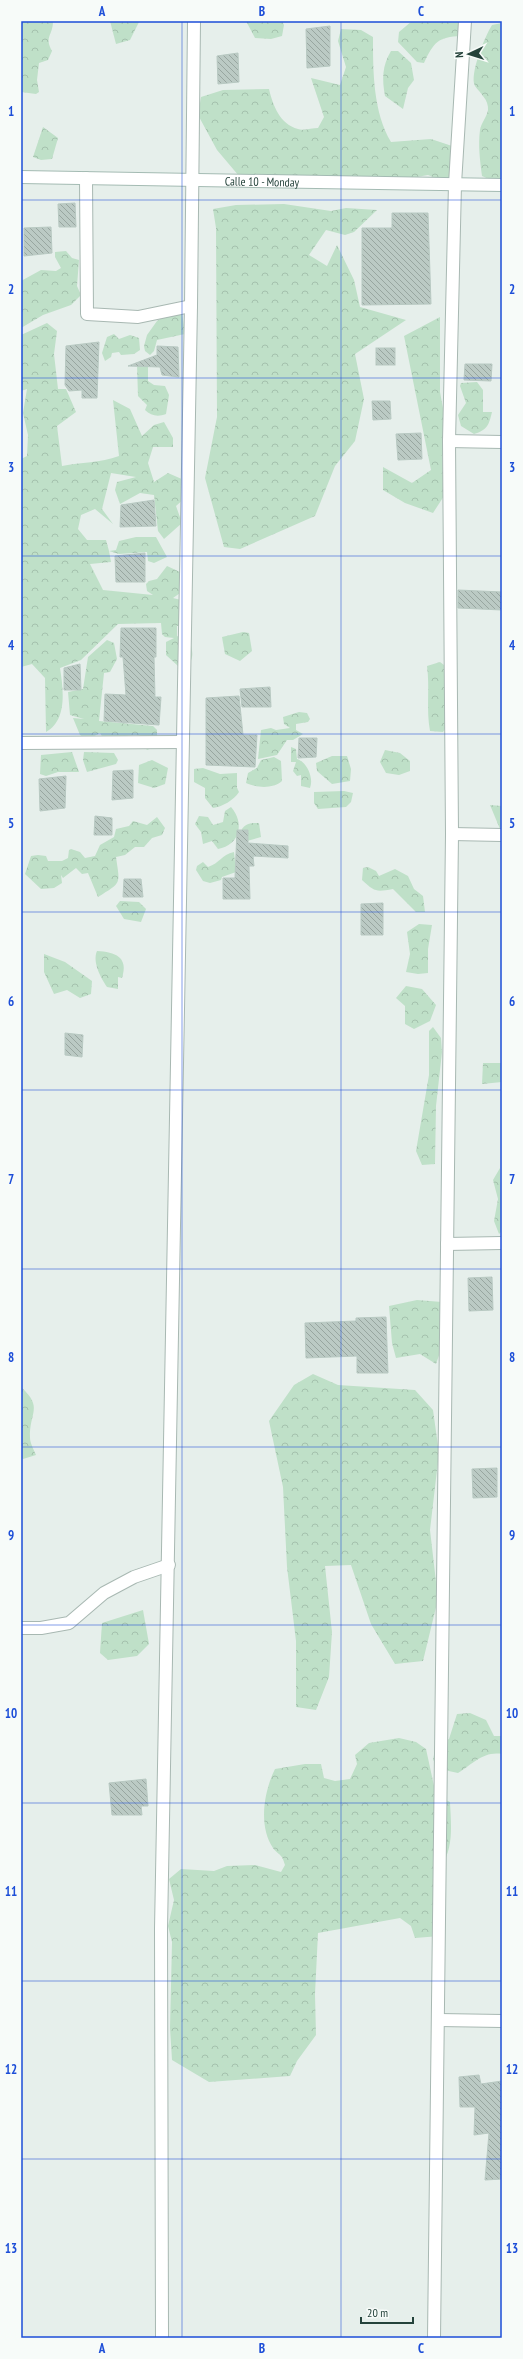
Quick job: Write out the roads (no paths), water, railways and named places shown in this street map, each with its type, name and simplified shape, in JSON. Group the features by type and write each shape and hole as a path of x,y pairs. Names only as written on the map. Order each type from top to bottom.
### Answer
{"street":[{"path":"162,2338 161,1929 169,1565 182,742 191,306 194,21"},
{"path":"434,2338 452,834 449,441 455,184 466,21"},
{"name":"Calle 10 - Monday","path":"21,177 502,185"},
{"path":"86,178 87,314 138,317 191,306"},
{"path":"449,441 502,442"},
{"path":"21,743 182,742"},
{"path":"452,834 502,835"},
{"path":"447,1244 502,1243"},
{"path":"21,1628 41,1628 69,1623 104,1593 134,1577 169,1565"},
{"path":"439,2020 502,2021"}]}
